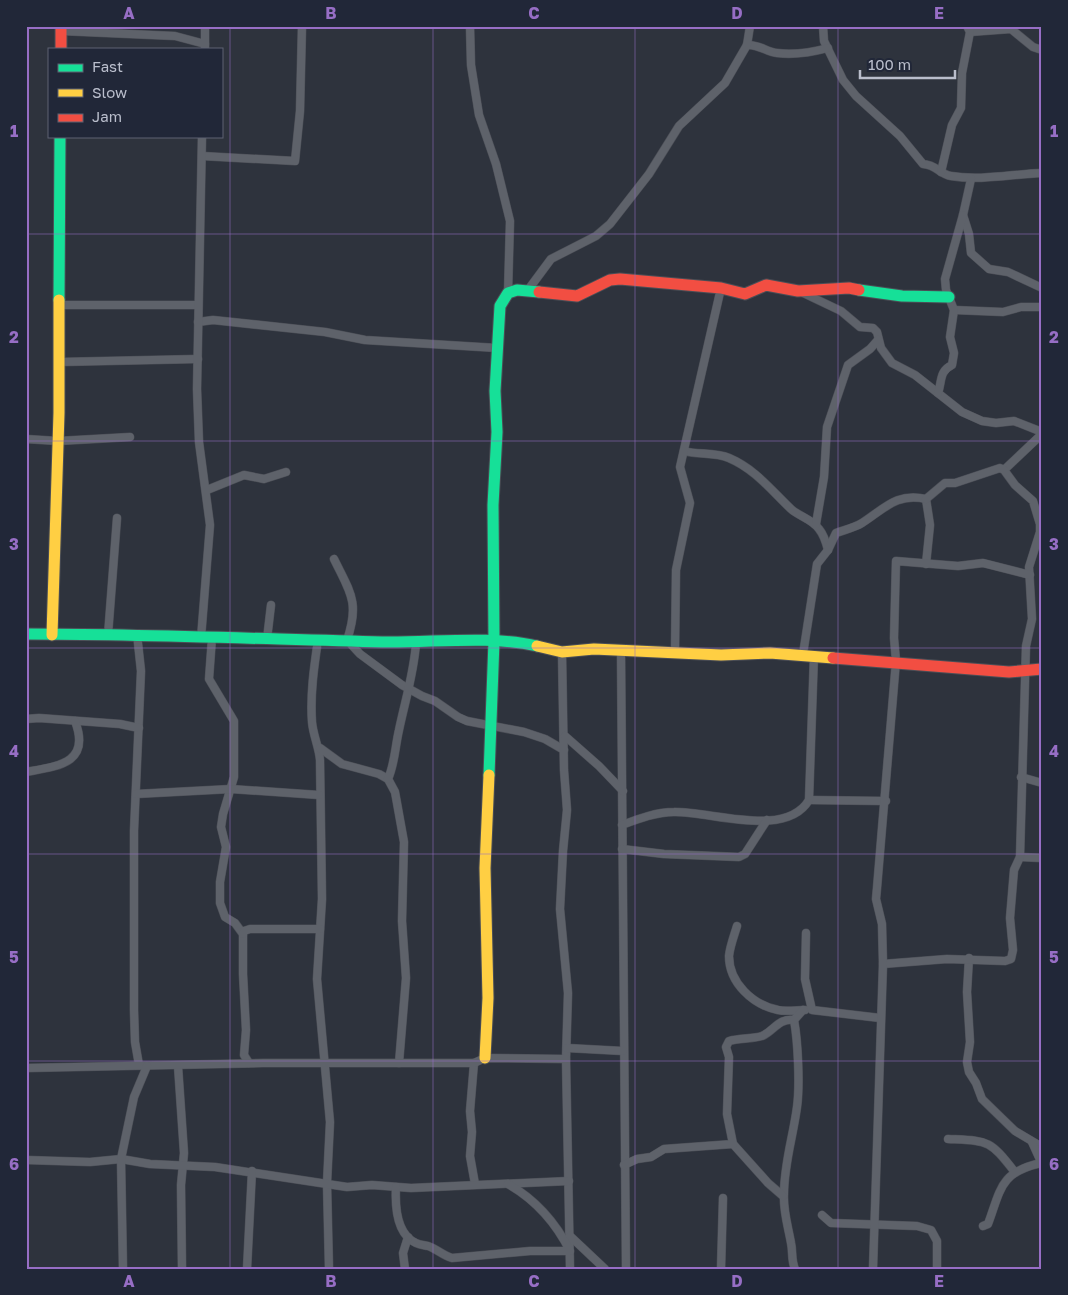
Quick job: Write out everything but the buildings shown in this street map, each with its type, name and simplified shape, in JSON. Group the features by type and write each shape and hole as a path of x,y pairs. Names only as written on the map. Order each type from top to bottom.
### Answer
{"street":[{"path":"61,48 61,29 176,36 205,46 205,26"},
{"path":"202,156 295,161 300,111 302,26"},
{"path":"479,26 470,27 471,65 479,115 496,164 510,221 508,293 500,306 494,391 497,432 493,505 494,641 492,725 485,868 485,936 488,998 485,1058"},
{"path":"528,290 551,259 596,236 610,224 653,168 679,126 725,82 747,45 750,26"},
{"path":"823,26 824,41 843,80 856,96 900,136 923,164 933,165 940,172 948,176 971,179 1042,174"},
{"path":"940,172 952,125 961,108 962,73 969,29 1011,29 1034,47 1042,50"},
{"path":"747,45 752,44 775,53 786,54 828,48"},
{"path":"52,635 58,441 60,138"},
{"path":"202,138 198,359 199,442 207,490 209,549 206,638 209,679 234,721 234,776 222,814 221,827 226,846 220,882 220,903 226,917 235,923 243,934 246,1030 244,1055 249,1063"},
{"path":"938,393 941,376 946,367 952,365 954,353 950,337 954,310 945,279 971,179"},
{"path":"963,215 969,234 971,253 982,265 989,269 1008,272 1042,288"},
{"path":"508,293 528,290 577,296 610,280 620,279 721,288 745,294 766,285 798,291 849,288 902,296 949,297"},
{"path":"674,652 677,562 690,502 680,467 721,288"},
{"path":"798,291 840,311 860,327 872,328 878,332 881,348 892,363 915,375 954,407 982,421 996,423 1014,421 1042,433 1004,470"},
{"path":"58,305 198,305"},
{"path":"954,310 1002,312 1021,307 1042,307"},
{"path":"198,322 213,320 325,332 365,340 497,348"},
{"path":"816,524 824,477 827,427 848,366 870,350 878,340"},
{"path":"59,362 198,359"},
{"path":"26,440 58,441 130,437"},
{"path":"684,451 727,457 766,482 792,511 816,524 826,540 828,550"},
{"path":"622,825 673,812 721,816 748,822 788,816 800,811 809,800 808,655 817,564 828,550 836,533 861,523 880,508 912,496 926,498 944,483 955,483 1000,468 1004,470 1015,485 1033,501 1041,524 1030,567 1032,619 1026,646 1020,857 1014,870 1010,918 1013,950 1011,959 1006,962 969,958 883,964"},
{"path":"207,490 244,475 264,479 286,472"},
{"path":"926,498 930,524 926,564"},
{"path":"108,635 117,518"},
{"path":"334,559 353,596 354,619 347,640"},
{"path":"873,1269 883,964 882,924 876,899 886,801 896,662 894,638 896,561 958,566 983,562 1030,576"},
{"path":"267,640 272,605"},
{"path":"26,634 137,634 267,640 347,640 416,643 494,641 520,642 562,652 594,649 721,655 770,652 1009,672 1042,669"},
{"path":"123,1269 121,1159 143,1065 135,1042 134,1000 136,794 141,671 137,634"},
{"path":"318,640 312,702 312,725 320,748 319,795 322,899 317,979 330,1122 327,1183 329,1269"},
{"path":"347,640 360,654 410,690 435,701 467,721 524,732 545,739 564,750"},
{"path":"388,779 394,767 398,731 410,690 416,643"},
{"path":"621,650 626,1269"},
{"path":"562,652 567,810 562,851 560,909 568,993 566,1059 570,1269"},
{"path":"26,719 39,718 139,728"},
{"path":"26,772 66,762 75,757 78,752 79,741 76,721"},
{"path":"564,736 599,766 623,791"},
{"path":"320,748 342,764 378,774 388,779 395,792 404,842 402,921 406,978 399,1063"},
{"path":"1021,777 1042,783"},
{"path":"136,794 231,789 319,795"},
{"path":"809,800 886,801"},
{"path":"622,849 664,854 739,857 746,854 766,820"},
{"path":"1020,857 1042,858"},
{"path":"737,926 730,946 729,958 735,979 751,998 761,1005 779,1010 812,1010 880,1018"},
{"path":"243,934 244,931 257,929 320,929"},
{"path":"806,933 805,979 812,1010"},
{"path":"969,958 967,992 970,1042 967,1062 969,1072 976,1083 982,1100 1015,1131 1042,1147"},
{"path":"794,1020 803,1010"},
{"path":"783,1196 768,1183 733,1144 727,1114 729,1058 726,1047 729,1041 762,1036 776,1023 787,1019 794,1020"},
{"path":"794,1020 798,1106 786,1163 783,1196 784,1217 792,1247 791,1260 795,1269"},
{"path":"567,1048 623,1051"},
{"path":"26,1068 249,1063 474,1063 485,1058 566,1059"},
{"path":"474,1063 470,1111 472,1132 470,1156 475,1184"},
{"path":"178,1066 183,1166 182,1269"},
{"path":"948,1139 982,1141 993,1145 1014,1171"},
{"path":"983,1226 988,1224 998,1194 1014,1171 1041,1163 1032,1142"},
{"path":"624,1164 637,1158 651,1157 664,1149 733,1144"},
{"path":"26,1160 90,1162 121,1159 252,1171 347,1187 372,1184 396,1187 569,1181"},
{"path":"247,1269 252,1171"},
{"path":"508,1184 548,1215 559,1229 570,1251"},
{"path":"396,1187 397,1215 408,1237 416,1244 429,1246 440,1255 452,1258 530,1251 570,1251"},
{"path":"721,1269 723,1198"},
{"path":"822,1215 831,1223 917,1226 931,1230 937,1241 937,1269"},
{"path":"570,1236 605,1269"},
{"path":"405,1269 404,1253 408,1237"}],"traffic: fast":[{"path":"59,300 60,138"},
{"path":"489,775 494,641 493,505 497,432 495,391 500,306 508,293 517,290 539,292"},
{"path":"859,290 902,296 949,297"},
{"path":"26,634 382,642 480,640 537,646"}],"traffic: slow":[{"path":"52,635 59,413 59,300"},
{"path":"537,646 562,652 594,649 721,655 770,653 833,658"},
{"path":"485,1058 488,998 485,868 489,775"}],"traffic: jam":[{"path":"61,26 61,48"},
{"path":"539,292 577,296 610,280 620,279 721,288 745,294 766,285 798,291 849,288 859,290"},
{"path":"833,658 1009,672 1042,669"}]}
